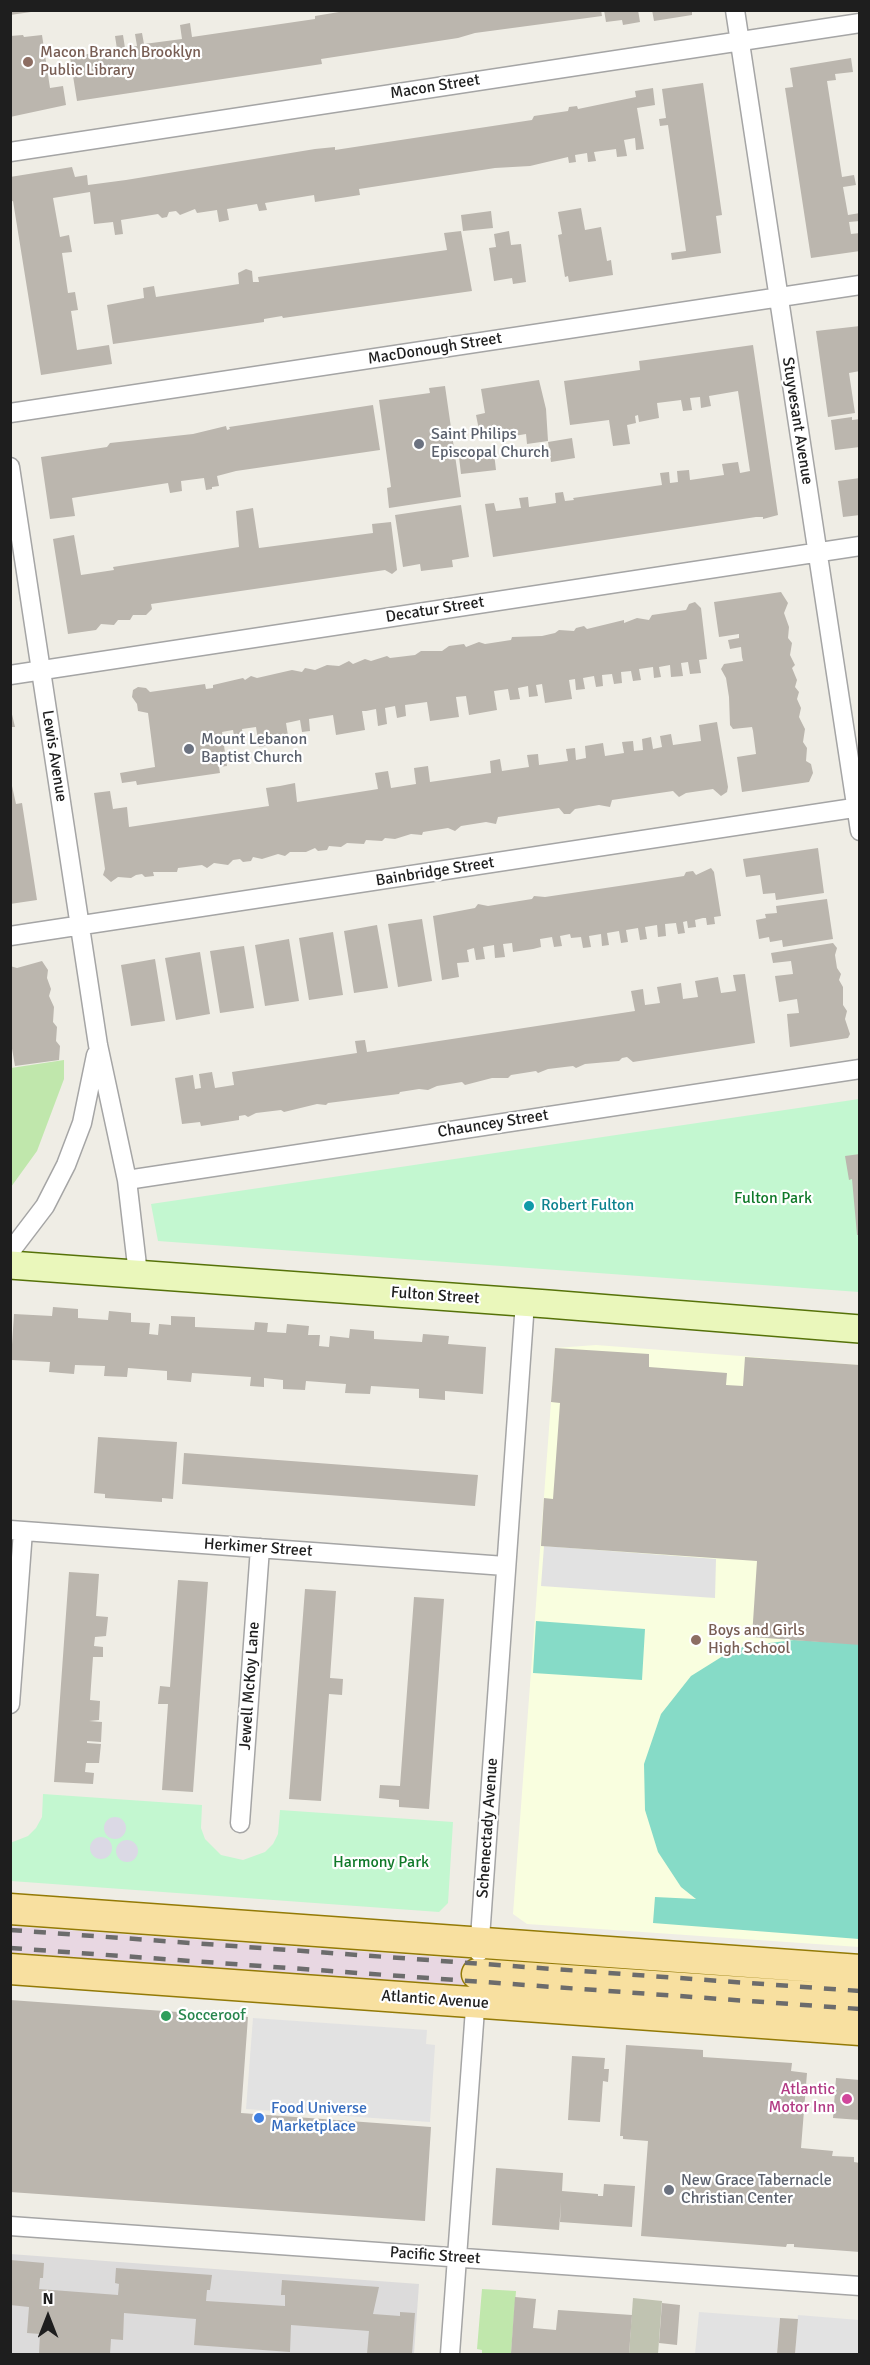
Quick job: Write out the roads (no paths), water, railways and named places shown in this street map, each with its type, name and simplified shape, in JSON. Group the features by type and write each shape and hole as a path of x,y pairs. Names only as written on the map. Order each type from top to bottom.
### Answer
{"main road":[{"name":"Fulton Street","path":"10,1265 860,1329"},
{"path":"10,1909 860,1970"},
{"name":"Atlantic Avenue","path":"10,1969 476,1988 589,2011 860,2030"},
{"path":"589,2011 669,1987"},
{"path":"476,1988 669,1987 860,2000"}],"street":[{"name":"Stuyvesant Avenue","path":"735,10 860,831"},
{"name":"Macon Street","path":"10,152 860,23"},
{"name":"MacDonough Street","path":"10,413 860,285"},
{"name":"Lewis Avenue","path":"10,467 98,1045 127,1180 138,1274"},
{"name":"Decatur Street","path":"10,675 860,546"},
{"name":"Bainbridge Street","path":"10,936 858,807"},
{"name":"Lewis Avenue","path":"10,1252 45,1206 66,1166 82,1123 98,1045"},
{"name":"Chauncey Street","path":"127,1180 860,1069"},
{"name":"Schenectady Avenue","path":"450,2355 525,1302"},
{"name":"Herkimer Street","path":"17,1531 506,1566"},
{"path":"10,1704 17,1531"},
{"name":"Jewell McKoy Lane","path":"240,1823 260,1548"},
{"name":"Pacific Street","path":"10,2226 860,2286"}],"railway":[{"path":"10,1930 860,1991"},
{"path":"10,1948 860,2009"}],"place":[{"name":"Macon Branch Brooklyn Public Library","path":"28,62"},
{"name":"Saint Philips Episcopal Church","path":"419,444"},
{"name":"Mount Lebanon Baptist Church","path":"189,749"},
{"name":"Robert Fulton","path":"529,1206"},
{"name":"Boys and Girls High School","path":"696,1640"},
{"name":"Socceroof","path":"166,2016"},
{"name":"Atlantic Motor Inn","path":"847,2099"},
{"name":"Food Universe Marketplace","path":"259,2118"},
{"name":"New Grace Tabernacle Christian Center","path":"669,2190"}],"park label":[{"name":"Fulton Park","path":"773,1199"},
{"name":"Harmony Park","path":"381,1863"}]}
